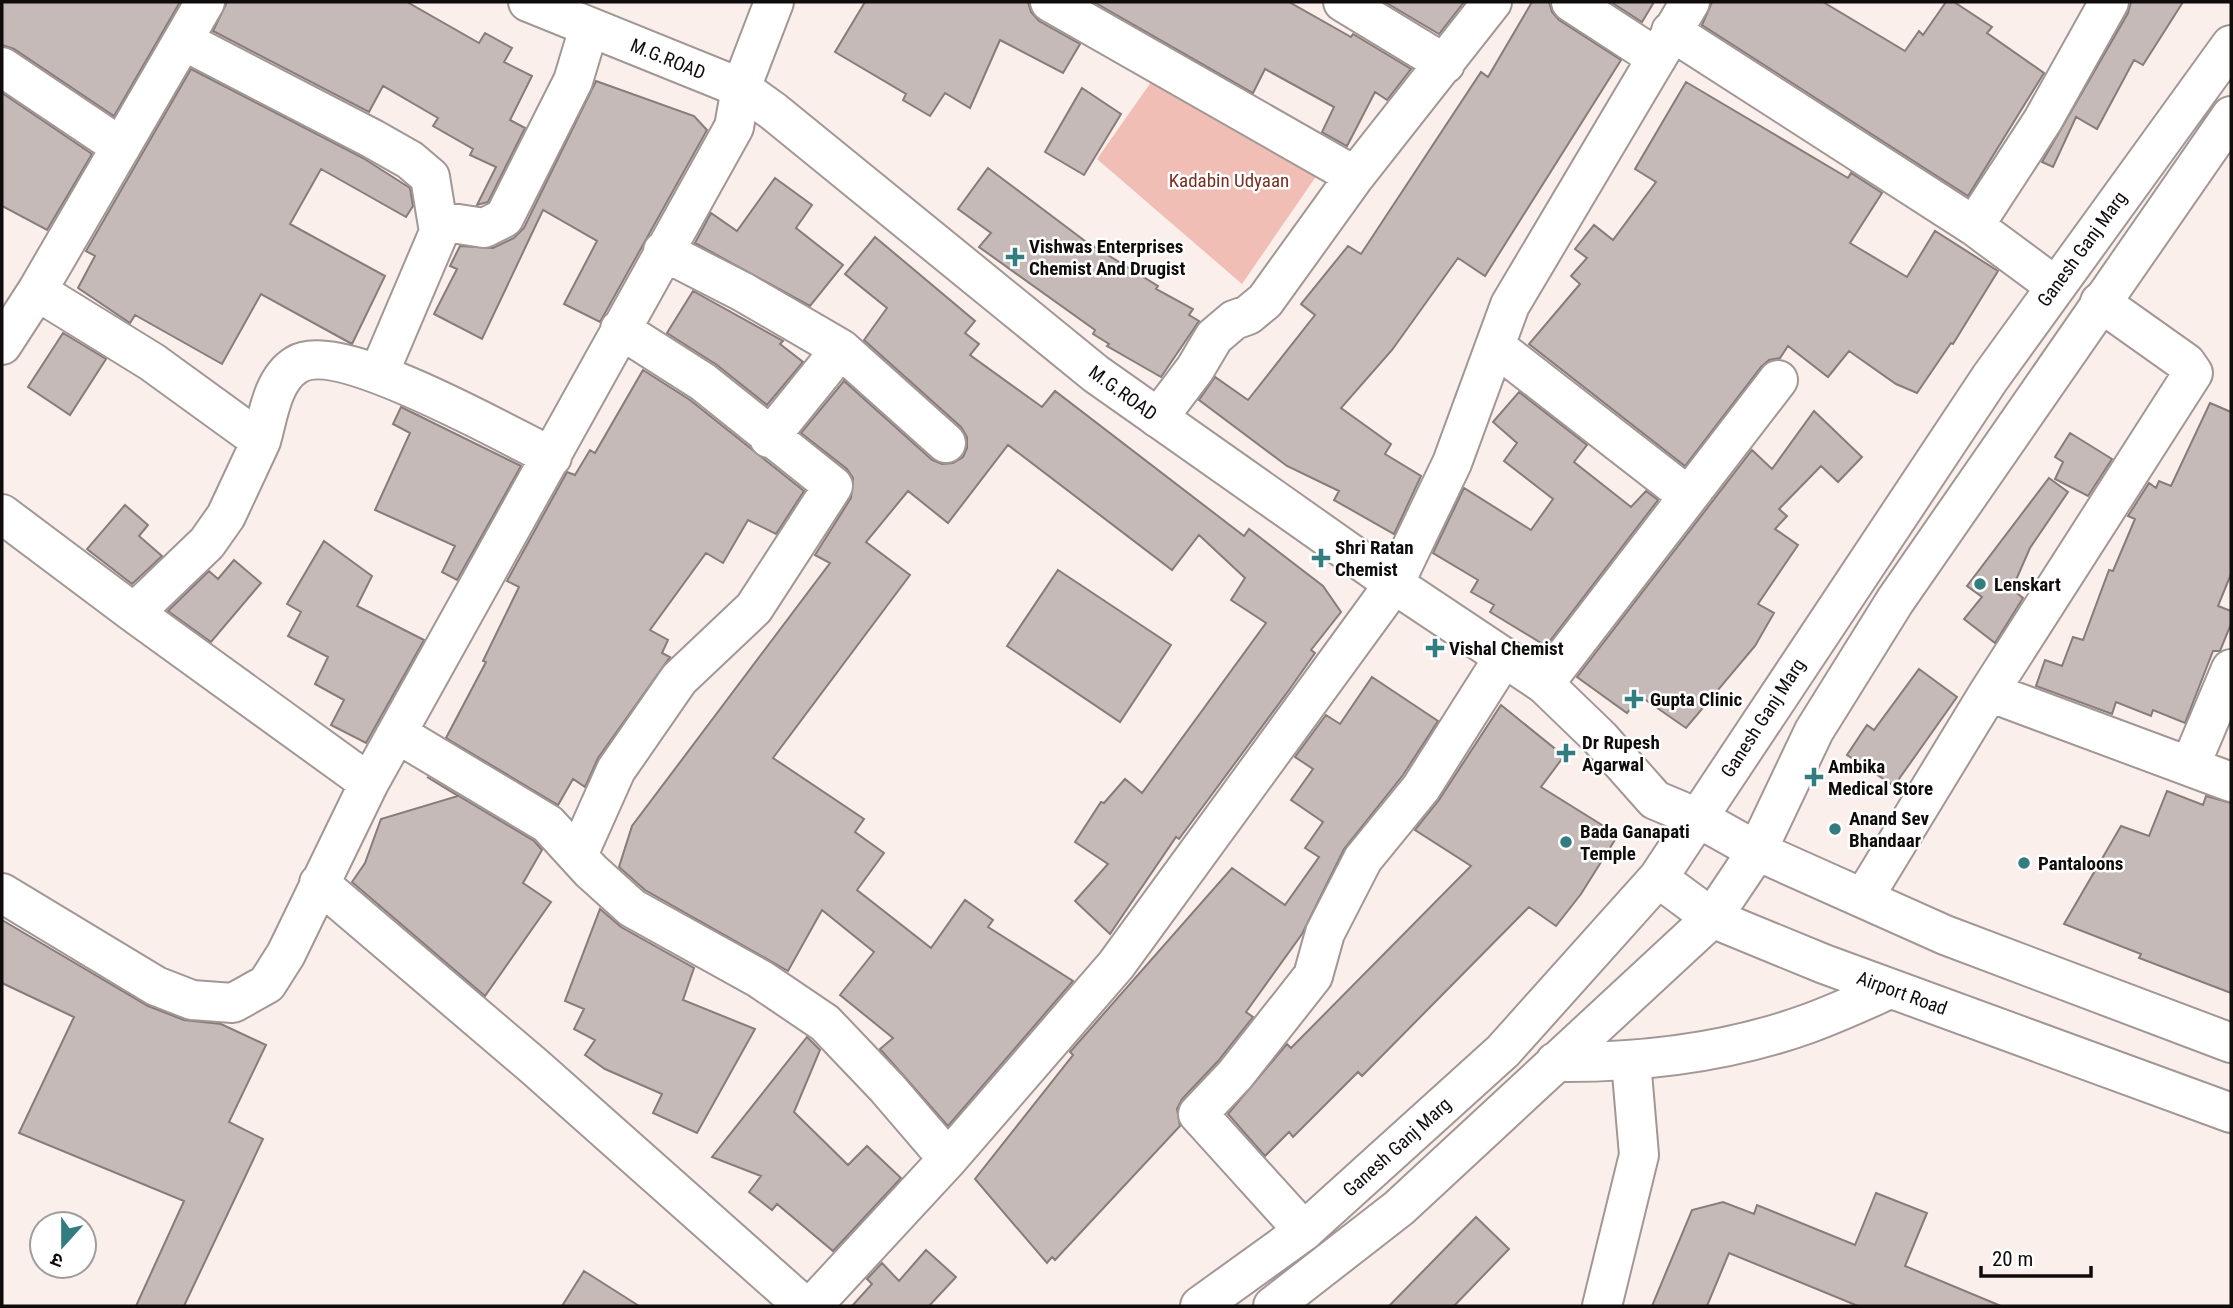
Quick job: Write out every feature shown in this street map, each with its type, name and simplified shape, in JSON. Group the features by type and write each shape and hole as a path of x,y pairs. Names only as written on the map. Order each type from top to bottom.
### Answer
{"street":[{"path":"2,345 37,291 205,2"},
{"name":"M.G.ROAD","path":"528,2 741,88 773,111 1096,374 1394,584 1544,684 1600,738 1655,800 1698,818 1757,851 1945,935 2231,1042"},
{"path":"2,893 156,986 192,1000 233,1003 267,984 286,954 318,883 369,783 734,127 741,88 774,2"},
{"path":"1050,2 1355,176"},
{"path":"1343,2 1445,64"},
{"path":"1158,418 1214,337 1234,320 1248,315 1265,301 1355,176 1492,2"},
{"path":"1571,2 1673,30 1974,226 2055,286"},
{"path":"1974,226 2043,120 2109,2"},
{"path":"439,221 484,228 504,218 573,81 589,28"},
{"path":"812,1306 948,1159 1116,965 1394,584 1452,463 1510,305 1673,30"},
{"path":"184,41 410,159 430,177 439,232 379,373"},
{"name":"Ganesh Ganj Marg","path":"1200,1306 1304,1231 1503,1051 1658,878 1990,378 2231,45"},
{"path":"2,66 121,147"},
{"path":"1273,1306 1399,1208 1712,918 1757,851 1814,731 1895,601 2231,116"},
{"path":"663,251 743,292 841,349 946,443"},
{"path":"37,291 152,362 261,441"},
{"path":"1864,897 1989,692 2193,373 2186,363 2100,302"},
{"path":"578,855 616,770 679,679 754,608 833,486 769,438 703,382 620,329"},
{"path":"1495,346 1688,496"},
{"path":"769,438 841,349"},
{"path":"134,614 207,544 232,505 261,441 279,382 296,365 314,359 379,373 552,457"},
{"path":"1544,684 1778,380"},
{"path":"2,514 134,614 369,783"},
{"path":"1304,1231 1198,1114 1235,1074 1313,976 1325,933 1363,859 1421,788 1504,657"},
{"path":"2190,766 2231,669"},
{"path":"1989,692 2231,782"},
{"path":"398,734 548,824 590,871 632,908 760,979 825,1023 887,1088 948,1159"},
{"path":"1655,800 1658,878"},
{"name":"Airport Road","path":"1658,878 1712,918 1891,989 2231,1113"},
{"path":"318,883 536,1067 804,1306"},
{"path":"1555,1062 1631,1061 1711,1049 1766,1037 1808,1024 1891,989"},
{"path":"1602,1306 1639,1155 1631,1061"}],"green space":[{"name":"Kadabin Udyaan","path":"1168,58 1326,162 1242,284 1097,159"}],"building":[{"path":"2,2 180,2 114,116 14,49 2,45"},
{"path":"227,2 407,2 479,43 485,33 512,48 504,62 532,76 510,120 525,128 488,202 477,205 496,167 470,155 473,149 433,126 438,118 383,86 369,112 213,31"},
{"path":"865,2 1028,2 1031,12 1039,21 1080,44 1063,73 1000,40 970,108 945,93 930,116 903,100 906,94 835,52"},
{"path":"1094,2 1289,2 1351,37 1353,34 1411,69 1387,100 1375,92 1347,146 1322,132 1334,107 1265,69 1253,93"},
{"path":"1385,2 1464,2 1439,34"},
{"path":"1532,2 1549,2 1552,12 1559,20 1621,60 1485,276 1458,258 1392,350 1341,408 1391,444 1385,454 1421,476 1394,534 1334,500 1339,491 1287,466 1199,400 1215,377 1248,400 1315,315 1301,304 1348,246 1361,254 1481,72 1488,77"},
{"path":"1611,2 1654,2 1642,22"},
{"path":"1712,2 1823,2 1905,51 1919,31 1923,35 1946,2 1954,2 1992,27 1987,33 2044,73 1968,196 1702,25"},
{"path":"2131,2 2183,2 2143,65 2134,60 2097,129 2076,117 2053,167 2042,162 2128,13"},
{"path":"191,69 363,158 410,188 413,206 406,217 321,169 290,224 385,276 352,344 261,294 222,364 135,315 130,323 78,288 95,256 86,251"},
{"path":"596,81 694,116 707,130 600,322 564,304 597,241 543,210 482,339 434,314 457,269 450,266 460,246 493,248 514,238 524,228"},
{"path":"1686,82 1848,178 1851,173 1882,193 1850,243 1907,277 1935,231 1998,271 1953,344 1951,343 1917,393 1896,384 1849,351 1828,377 1788,346 1780,358 1769,360 1761,367 1685,466 1529,344 1580,284 1571,276 1587,258 1575,249 1594,225 1613,240 1656,182 1635,169"},
{"path":"1082,88 1121,114 1084,175 1045,152"},
{"path":"2,93 92,154 47,230 2,206"},
{"path":"988,168 1085,241 1158,286 1156,289 1193,309 1189,315 1199,321 1161,377 1107,346 1109,344 1093,334 1095,330 979,247 991,233 958,209"},
{"path":"775,178 812,205 796,228 843,265 810,306 695,243 711,213 737,231"},
{"path":"875,237 975,321 965,333 979,344 970,355 1042,407 1055,391 1244,536 1249,529 1323,586 1341,612 1311,650 1315,653 1289,690 1179,839 1176,837 1110,934 1075,901 1108,864 1075,842 1101,802 1104,803 1125,779 1142,793 1266,623 1231,600 1245,578 1199,535 1172,570 1008,445 948,523 908,491 866,542 910,575 773,758 864,819 855,832 884,853 857,890 931,948 965,900 993,920 988,927 1073,981 948,1126 880,1049 893,1038 840,995 874,952 822,910 788,971 645,890 619,867 632,826 830,563 815,555 851,498 853,478 847,469 801,433 844,381 932,460 942,464 953,463 963,457 967,448 967,437 961,427 864,340 887,308 845,274"},
{"path":"693,291 783,341 780,344 803,362 767,405 717,365 667,333"},
{"path":"63,333 106,359 70,415 28,387"},
{"path":"643,370 690,400 804,491 776,534 748,520 723,563 706,553 650,630 668,640 662,653 670,657 598,758 585,787 573,779 558,805 446,738 486,662 483,661 519,587 507,581 567,472 575,475 590,450 595,453"},
{"path":"1519,392 1587,445 1574,462 1631,507 1646,491 1658,500 1546,646 1490,612 1494,605 1471,592 1478,580 1433,553 1464,488 1531,530 1553,499 1504,461 1517,443 1493,422"},
{"path":"2210,403 2231,412 2231,574 2218,606 2231,611 2231,624 2220,651 2213,651 2185,723 2153,710 2151,716 2116,702 2112,714 2036,686 2045,660 2062,666 2073,637 2083,640 2109,570 2113,571 2135,519 2128,516 2149,483 2156,488 2159,481 2171,486"},
{"path":"401,407 521,466 457,580 442,572 455,546 375,510 410,433 393,424"},
{"path":"1814,411 1862,457 1838,482 1821,466 1779,509 1787,516 1775,529 1798,545 1758,604 1774,613 1755,646 1686,728 1640,696 1627,713 1577,677 1752,450 1772,469"},
{"path":"2070,433 2112,459 2088,496 2055,479 2063,462 2055,457"},
{"path":"2049,478 2068,492 2030,548 2012,589 2023,598 1995,643 1964,619 1982,597 1967,586"},
{"path":"125,505 148,525 139,536 162,556 132,584 87,549"},
{"path":"324,541 372,576 357,606 424,640 366,743 331,725 344,700 315,684 328,657 288,636 301,612 287,604"},
{"path":"234,560 261,583 211,642 168,611 209,571 218,579"},
{"path":"1058,570 1171,645 1120,722 1007,646"},
{"path":"1919,669 1957,697 1894,786 1847,755 1867,725 1874,730"},
{"path":"1372,677 1438,721 1403,775 1344,849 1302,934 1246,1012 1253,1017 1218,1061 1182,1099 1177,1109 1180,1126 1055,1260 1052,1257 1047,1263 975,1179 1073,1055 1070,1052 1232,868 1285,905 1319,857 1305,848 1323,822 1291,800 1313,769 1295,757 1326,715 1340,724"},
{"path":"1501,705 1564,756 1541,787 1618,835 1581,894 1556,926 1529,907 1362,1076 1358,1072 1293,1137 1289,1132 1265,1156 1228,1114 1287,1044 1291,1048 1471,866 1415,830 1439,800"},
{"path":"427,777 534,841 542,850 523,883 551,902 485,996 352,882 365,863 381,819 458,796"},
{"path":"2167,791 2203,805 2206,796 2231,803 2231,993 2139,958 2141,954 2064,924 2121,826 2149,836"},
{"path":"600,909 621,927 694,968 683,1000 755,1029 697,1133 653,1113 662,1094 605,1069 585,1055 595,1040 574,1029 584,1009 565,1001"},
{"path":"2,920 148,1006 184,1020 221,1024 266,1045 229,1122 263,1139 184,1306 136,1306 184,1201 19,1133 74,1017 2,983"},
{"path":"807,1037 820,1050 794,1112 848,1165 867,1146 901,1178 833,1251 777,1204 772,1210 749,1192 761,1176 712,1157"},
{"path":"1876,1193 1927,1213 1905,1266 2001,1306 1858,1306 1729,1253 1707,1306 1652,1306 1692,1210 1723,1202 1754,1214 1757,1205 1855,1245"},
{"path":"1476,1217 1509,1249 1454,1306 1389,1306"},
{"path":"926,1250 956,1277 929,1306 852,1306 872,1284 867,1279 882,1263 899,1281"},
{"path":"584,1271 639,1306 562,1306"}],"place":[{"name":"Vishwas Enterprises Chemist And Drugist","path":"1015,257"},
{"name":"Shri Ratan Chemist","path":"1321,558"},
{"name":"Lenskart","path":"1980,584"},
{"name":"Vishal Chemist","path":"1435,648"},
{"name":"Gupta Clinic","path":"1634,699"},
{"name":"Dr Rupesh Agarwal","path":"1566,753"},
{"name":"Ambika Medical Store","path":"1814,777"},
{"name":"Anand Sev Bhandaar","path":"1835,829"},
{"name":"Bada Ganapati Temple","path":"1566,842"},
{"name":"Pantaloons","path":"2024,863"}]}
